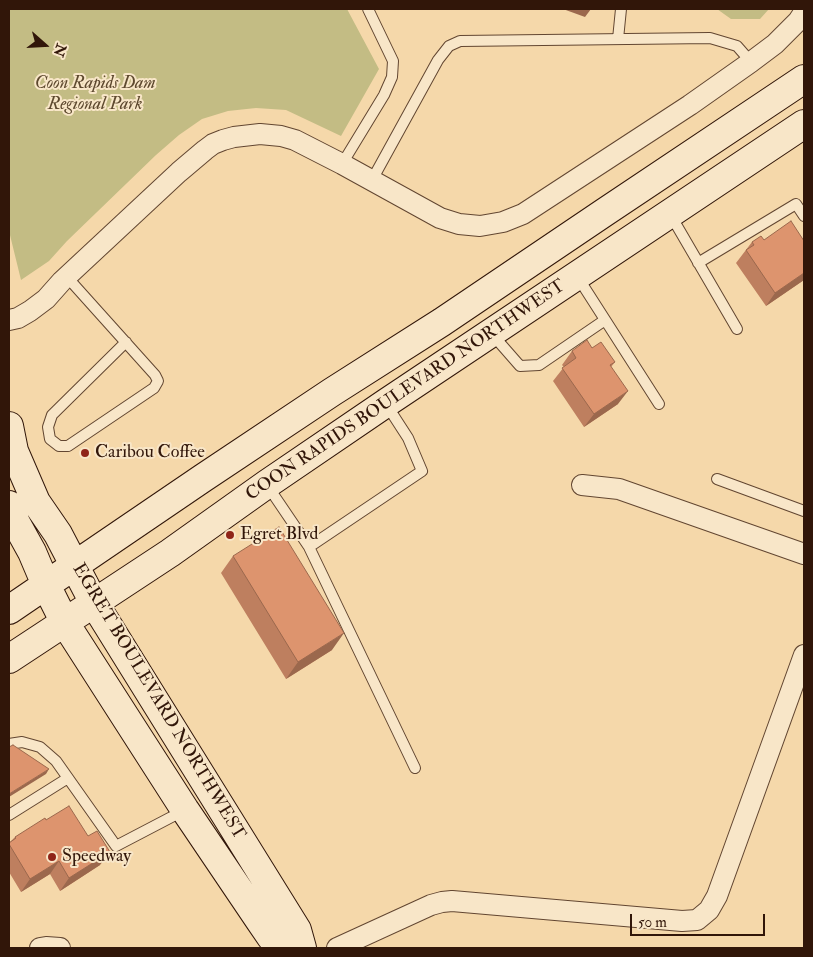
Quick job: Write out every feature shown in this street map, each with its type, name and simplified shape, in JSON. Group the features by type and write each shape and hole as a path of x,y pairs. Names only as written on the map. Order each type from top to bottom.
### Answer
{"main road":[{"path":"9,610 332,392 442,322 804,80"},
{"name":"COON RAPIDS BOULEVARD NORTHWEST","path":"9,660 170,553 386,403 804,124"},
{"name":"EGRET BOULEVARD NORTHWEST","path":"9,426 14,451 36,502 58,534 94,603 298,930 302,948"},
{"name":"EGRET BOULEVARD NORTHWEST","path":"9,505 65,623 185,810 271,938 284,948"}],"street":[{"path":"9,320 18,318 46,299 179,172 205,150 223,140 260,134 281,136 295,140 440,218 459,224 480,226 502,222 523,214 690,105 751,62 786,34 798,22 804,12"},
{"path":"582,486 619,489 804,554"},
{"path":"336,948 432,905 452,901 682,921 697,920 709,910 717,896 804,655"},
{"path":"40,948 46,946 60,948"}],"lane":[{"path":"342,164 384,95 392,77 393,61 368,9"},
{"path":"618,39 621,9"},
{"path":"372,180 438,60 449,46 460,41 710,38 737,46 751,62"},
{"path":"698,263 796,204 804,216"},
{"path":"669,214 737,329"},
{"path":"577,275 659,404"},
{"path":"67,277 126,342 155,375 158,381 154,388 68,446 59,446 50,439 48,426 52,415 126,342"},
{"path":"490,333 520,366 539,365 605,320"},
{"path":"309,547 422,471 408,438 386,403"},
{"path":"717,479 804,511"},
{"path":"267,484 309,547 415,768"},
{"path":"9,744 22,742 40,747 56,761 116,846 185,810"},
{"path":"9,815 68,778"}],"green space":[{"name":"Coon Rapids Dam Regional Park","path":"9,9 347,9 379,69 341,136 286,110 256,108 228,111 202,119 179,135 156,155 67,241 49,261 21,280 9,231"},
{"path":"717,9 769,9 760,19 731,19"}],"building":[{"path":"791,221 804,241 804,273 775,293 746,250 754,245 752,242 761,236 764,240"},
{"path":"587,340 592,348 601,342 615,362 610,365 628,391 594,414 562,368 576,358 572,351"},
{"path":"279,527 344,633 298,662 233,556"},
{"path":"13,745 49,769 9,794 9,747"},
{"name":"Speedway","path":"69,806 88,836 97,831 110,852 69,878 59,861 30,879 9,843 15,837 45,818 46,820"}],"place":[{"name":"Caribou Coffee","path":"85,453"},
{"name":"Egret Blvd","path":"230,535"},
{"name":"Speedway","path":"52,857"}]}
